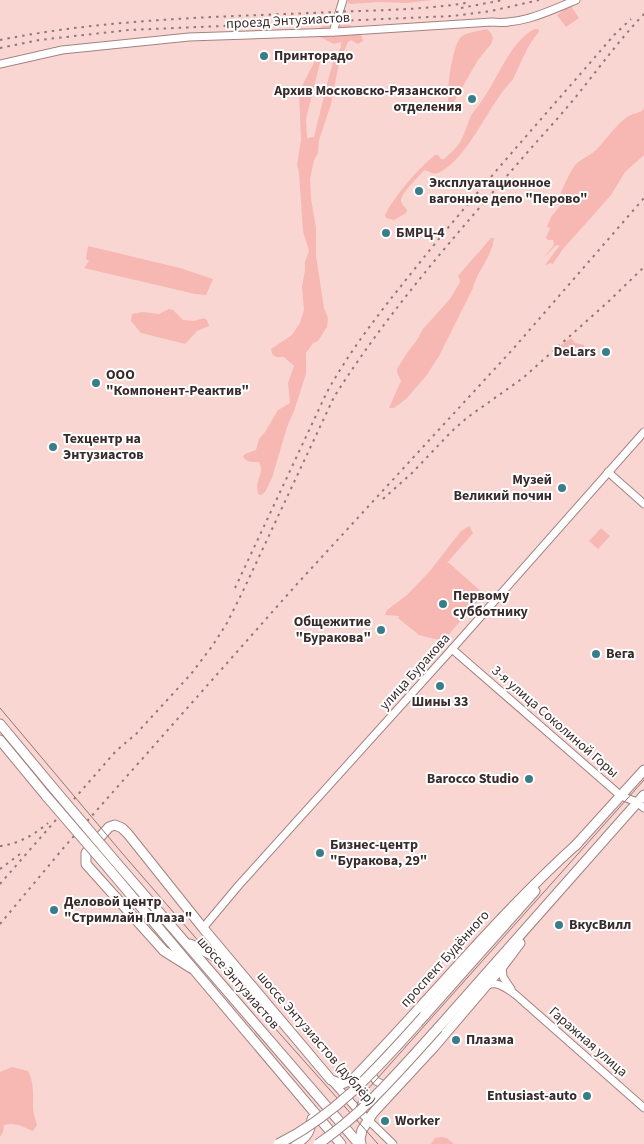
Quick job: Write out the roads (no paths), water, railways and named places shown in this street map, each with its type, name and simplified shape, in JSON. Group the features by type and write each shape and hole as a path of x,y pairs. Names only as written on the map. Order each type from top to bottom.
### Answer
{"main road":[{"name":"шоссе Энтузиастов","path":"0,724 115,862 360,1144"},
{"name":"шоссе Энтузиастов","path":"0,740 341,1144"},
{"name":"проспект Будённого","path":"278,1144 295,1136 324,1117 358,1088 644,770"},
{"path":"318,1144 336,1132 369,1103 509,953 536,917 641,805 644,795"},
{"name":"шоссе Энтузиастов (дублёр)","path":"191,968 168,954 147,934 86,864 86,853 109,827 115,825 122,828 331,1080"},
{"name":"проспект Будённого","path":"331,1080 337,1083 347,1083 373,1058 504,914 578,843"},
{"path":"178,934 192,946 224,959 240,971"},
{"path":"360,1144 362,1130 368,1120 502,967 509,953"},
{"path":"296,1144 307,1137 310,1131 312,1117 310,1107"}],"street":[{"path":"333,32 343,0"},
{"name":"проезд Энтузиастов","path":"0,64 62,50 152,40 333,32 492,22 504,23 534,18 576,0"},
{"name":"улица Буракова","path":"203,928 239,885 644,432"},
{"path":"608,472 644,504"},
{"name":"3-я улица Соколиной Горы","path":"452,649 621,796 641,805"},
{"name":"Гаражная улица","path":"502,967 504,980 516,995"},
{"name":"Гаражная улица","path":"486,985 492,983 500,984 516,995 644,1108"},
{"path":"373,1058 370,1070 376,1081 386,1086 400,1083"},
{"name":"шоссе Энтузиастов (дублёр)","path":"331,1080 393,1144"}],"tram line":[{"path":"0,708 122,853 378,1144"},
{"path":"357,1121 355,1112 359,1099 644,780"}],"railway":[{"path":"461,8 503,0"},
{"path":"0,48 39,40 129,30 453,16 491,11 539,0"},
{"path":"0,40 83,27 124,23 208,17 400,9 466,3"},
{"path":"0,884 116,751 136,734 191,674 213,645 227,623 243,591 334,397 356,364 379,331 428,269 644,14"},
{"path":"235,588 327,392 358,343 465,207 614,35 631,19"},
{"path":"0,924 66,845 297,584 513,349 644,198"},
{"path":"383,499 412,473 452,431 468,417 523,378 644,267"},
{"path":"0,846 26,838 48,823"},
{"path":"0,869 20,854"}],"place":[{"name":"Принторадо","path":"264,56"},
{"name":"Архив Московско-Рязанского отделения","path":"472,99"},
{"name":"Эксплуатационное вагонное депо \"Перово\"","path":"419,191"},
{"name":"БМРЦ-4","path":"386,233"},
{"name":"DeLars","path":"606,352"},
{"name":"ООО \"Компонент-Реактив\"","path":"96,383"},
{"name":"Техцентр на Энтузиастов","path":"53,447"},
{"name":"Музей Великий почин","path":"562,488"},
{"name":"Первому субботнику","path":"443,604"},
{"name":"Общежитие \"Буракова\"","path":"381,630"},
{"name":"Вега","path":"596,654"},
{"name":"Шины 33","path":"440,686"},
{"name":"Barocco Studio","path":"529,779"},
{"name":"Бизнес-центр \"Буракова, 29\"","path":"320,853"},
{"name":"Деловой центр \"Стримлайн Плаза\"","path":"54,910"},
{"name":"ВкусВилл","path":"559,925"},
{"name":"Плазма","path":"456,1040"},
{"name":"Entusiast-auto","path":"587,1096"},
{"name":"Worker","path":"385,1121"}]}
